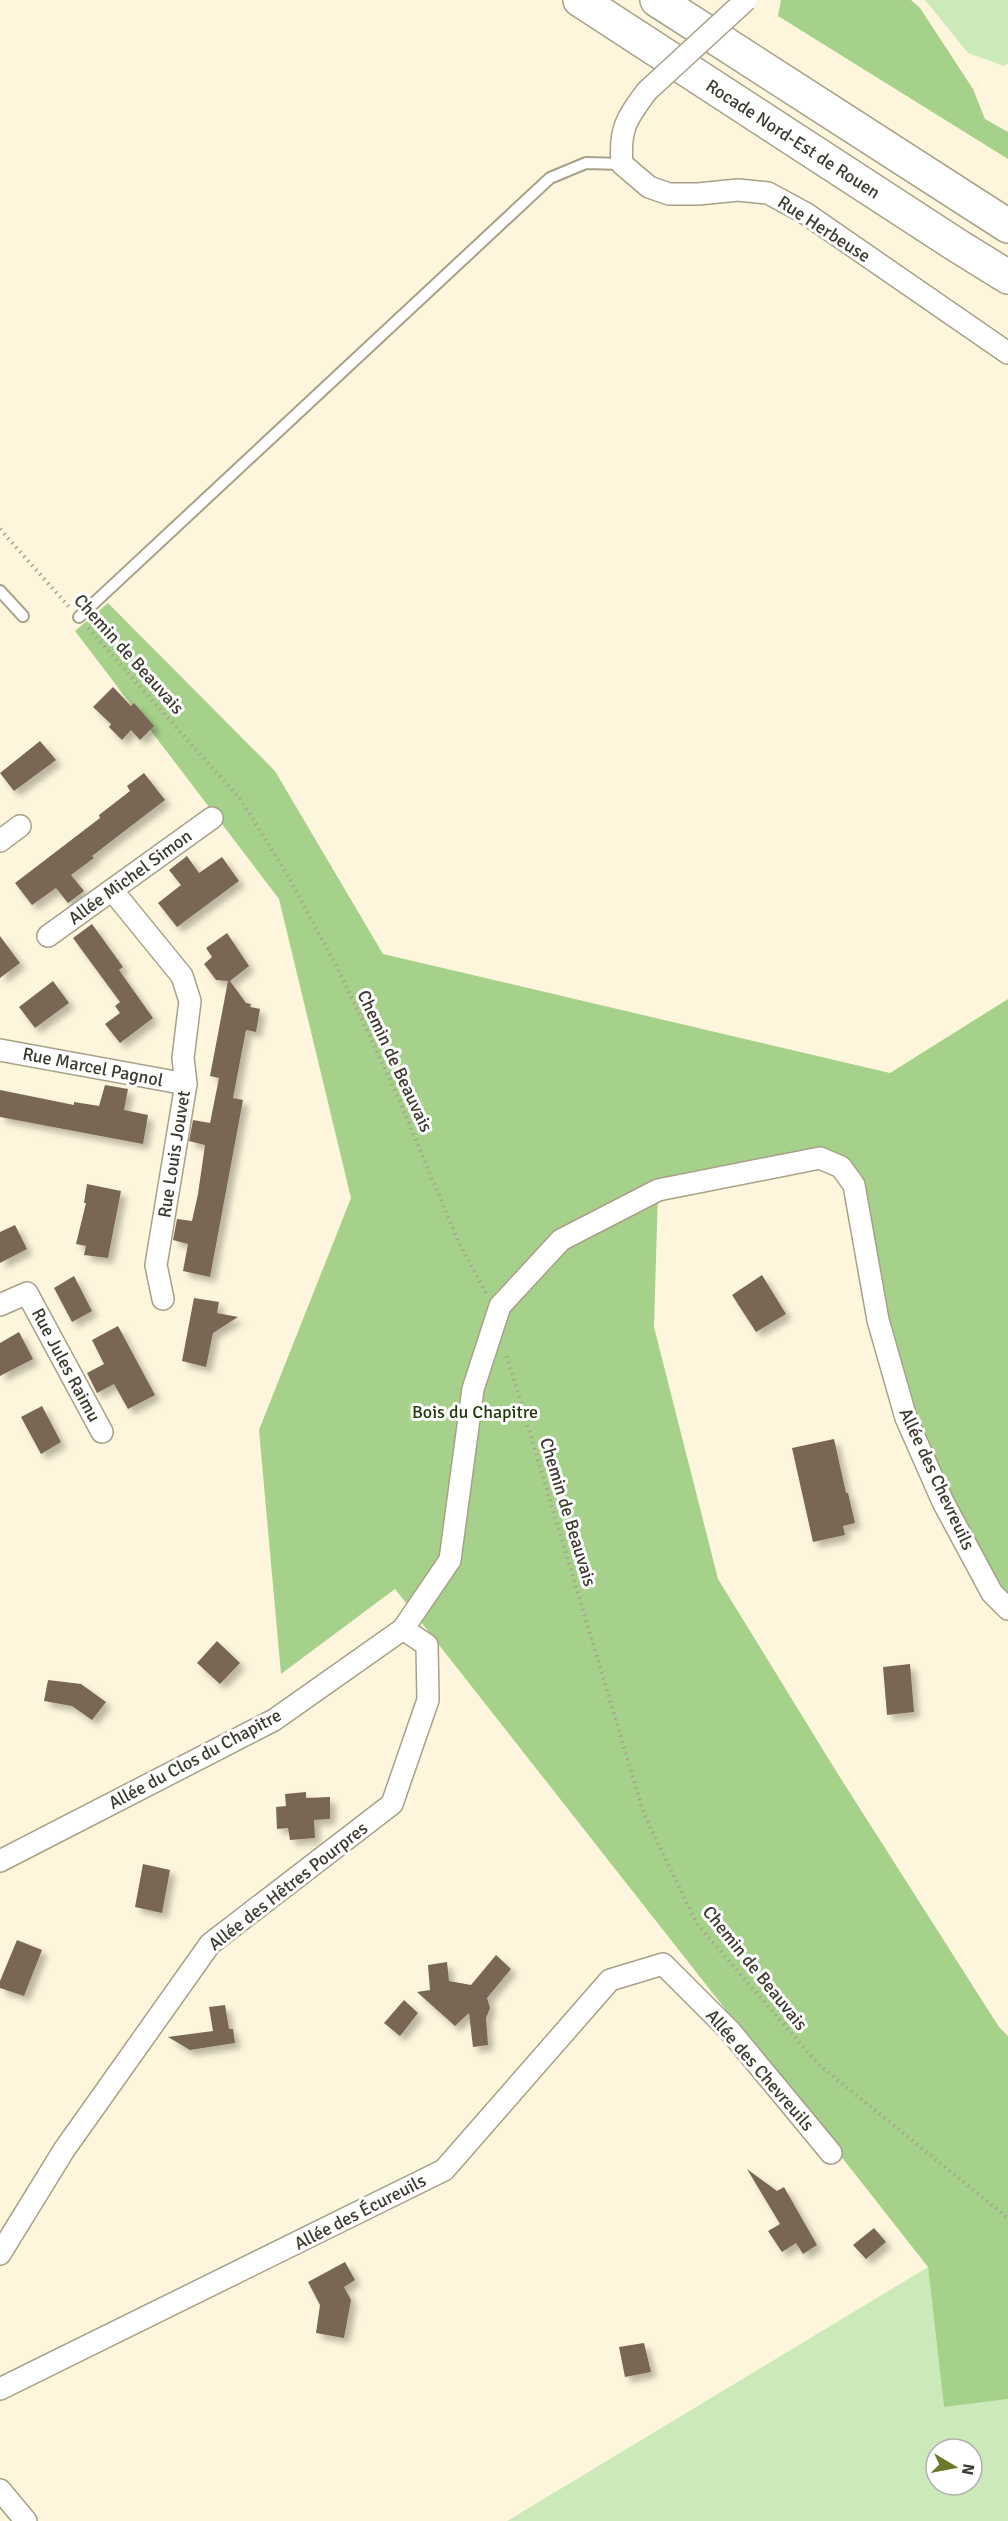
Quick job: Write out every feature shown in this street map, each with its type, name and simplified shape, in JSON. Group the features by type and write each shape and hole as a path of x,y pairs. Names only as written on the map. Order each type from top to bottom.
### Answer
{"highway":[{"name":"Rocade Nord-Est de Rouen","path":"580,0 1008,277"},
{"path":"657,0 1008,226"},
{"path":"958,246 1008,286"}],"street":[{"path":"622,164 620,146 626,119 647,91 747,0"},
{"name":"Rue Herbeuse","path":"622,164 650,188 669,194 738,190 768,193 805,213 1008,353"},
{"name":"Allée Michel Simon","path":"48,936 212,818"},
{"path":"0,841 20,826"},
{"name":"Rue Louis Jouvet","path":"112,890 182,976 190,1001 183,1058 186,1084 156,1265 163,1299"},
{"name":"Rue Marcel Pagnol","path":"1,1048 186,1084"},
{"name":"Allée du Clos du Chapitre","path":"0,1861 274,1720 403,1629 450,1560 473,1389 500,1306 561,1240 658,1190 820,1158 841,1167"},
{"name":"Allée des Chevreuils","path":"841,1167 854,1185 878,1320 906,1418 954,1522 992,1593 1008,1609"},
{"name":"Rue Jules Raimu","path":"0,1305 27,1293 102,1432"},
{"name":"Allée des Hêtres Pourpres","path":"0,2254 64,2150 210,1944 392,1804 428,1700 427,1645 403,1629"},
{"name":"Allée des Chevreuils","path":"663,1964 730,2031 831,2153"},
{"name":"Allée des Écureuils","path":"0,2389 444,2170 610,1980 663,1964"},
{"path":"0,2490 26,2521"}],"lane":[{"path":"79,617 550,178 586,163 622,164"},
{"path":"0,591 23,616"}],"path":[{"name":"Chemin de Beauvais","path":"0,529 241,800 285,871 336,965 395,1090 459,1243 490,1300 500,1306"},
{"name":"Chemin de Beauvais","path":"506,1355 644,1814 697,1924 818,2064 1008,2218"}],"green space":[{"path":"781,0 911,0 920,8 973,89 985,119 1008,132 1008,159 778,16"},
{"path":"925,0 1008,0 1008,63 1004,66 968,53"},
{"name":"Bois du Chapitre","path":"108,603 275,771 383,954 890,1073 1008,999 1008,1609 906,1418 854,1185 820,1158 658,1190 654,1327 718,1579 836,1771 999,2027 1008,2036 1008,2399 944,2407 928,2267 395,1589 281,1674 259,1430 351,1198 279,899 75,631"},
{"path":"928,2267 944,2406 1008,2399 1008,2521 507,2521"}],"building":[{"path":"113,687 131,706 134,703 154,726 140,740 131,730 122,740 109,727 111,724 93,707"},
{"path":"40,741 56,760 14,791 0,773"},
{"path":"144,773 165,800 71,875 84,891 68,903 56,888 32,905 15,883 100,818 99,815 130,791 127,786"},
{"path":"187,856 199,873 222,857 239,881 177,927 158,903 181,885 169,870"},
{"path":"92,924 123,967 119,970 153,1018 120,1043 105,1024 120,1013 115,1006 120,1002 73,938"},
{"path":"227,933 249,966 230,981 246,1003 251,1004 250,1007 260,1009 256,1032 246,1030 233,1098 243,1100 210,1277 183,1271 188,1244 173,1240 177,1219 192,1221 198,1194 205,1145 189,1141 193,1120 210,1123 219,1078 210,1076 228,981 216,980 204,964 212,957 206,948"},
{"path":"0,936 20,963 0,978"},
{"path":"53,981 69,1003 35,1028 19,1007"},
{"path":"105,1085 128,1089 124,1110 148,1115 143,1144 0,1117 0,1090 74,1105 74,1102 99,1106"},
{"path":"87,1184 121,1191 108,1258 84,1255 86,1246 76,1244 86,1203 84,1203"},
{"path":"15,1225 27,1249 0,1263 0,1232"},
{"path":"762,1275 786,1314 756,1332 732,1295"},
{"path":"74,1276 92,1311 72,1322 54,1288"},
{"path":"194,1298 219,1302 217,1313 238,1317 213,1333 206,1367 182,1361"},
{"path":"118,1326 155,1395 128,1409 114,1384 97,1393 87,1373 104,1364 92,1340"},
{"path":"19,1332 33,1359 0,1376 0,1343"},
{"path":"42,1406 61,1442 41,1454 21,1417"},
{"path":"834,1439 855,1523 843,1526 845,1535 813,1542 792,1448"},
{"path":"217,1641 240,1663 220,1684 197,1663"},
{"path":"910,1664 914,1712 887,1715 883,1667"},
{"path":"48,1680 81,1684 106,1702 92,1720 72,1706 44,1701"},
{"path":"306,1792 306,1798 330,1797 330,1819 314,1820 315,1838 290,1840 288,1828 277,1829 276,1807 286,1806 285,1794"},
{"path":"143,1864 170,1870 162,1913 135,1907"},
{"path":"17,1940 42,1950 24,1996 0,1988 0,1981"},
{"path":"496,1955 511,1969 487,1998 490,2008 486,2018 488,2045 473,2047 469,2013 455,2026 417,1992 430,1990 428,1965 447,1962 449,1981 471,1985"},
{"path":"404,2000 418,2013 400,2036 384,2023"},
{"path":"225,2005 229,2029 233,2029 235,2043 190,2050 168,2037 213,2031 209,2007"},
{"path":"747,2169 777,2191 784,2187 817,2245 803,2254 796,2243 782,2252 768,2231 780,2224"},
{"path":"874,2228 886,2242 866,2259 853,2245"},
{"path":"345,2262 355,2280 344,2287 351,2300 344,2338 316,2333 320,2305 308,2282"},
{"path":"644,2343 651,2372 625,2377 619,2347"}]}
